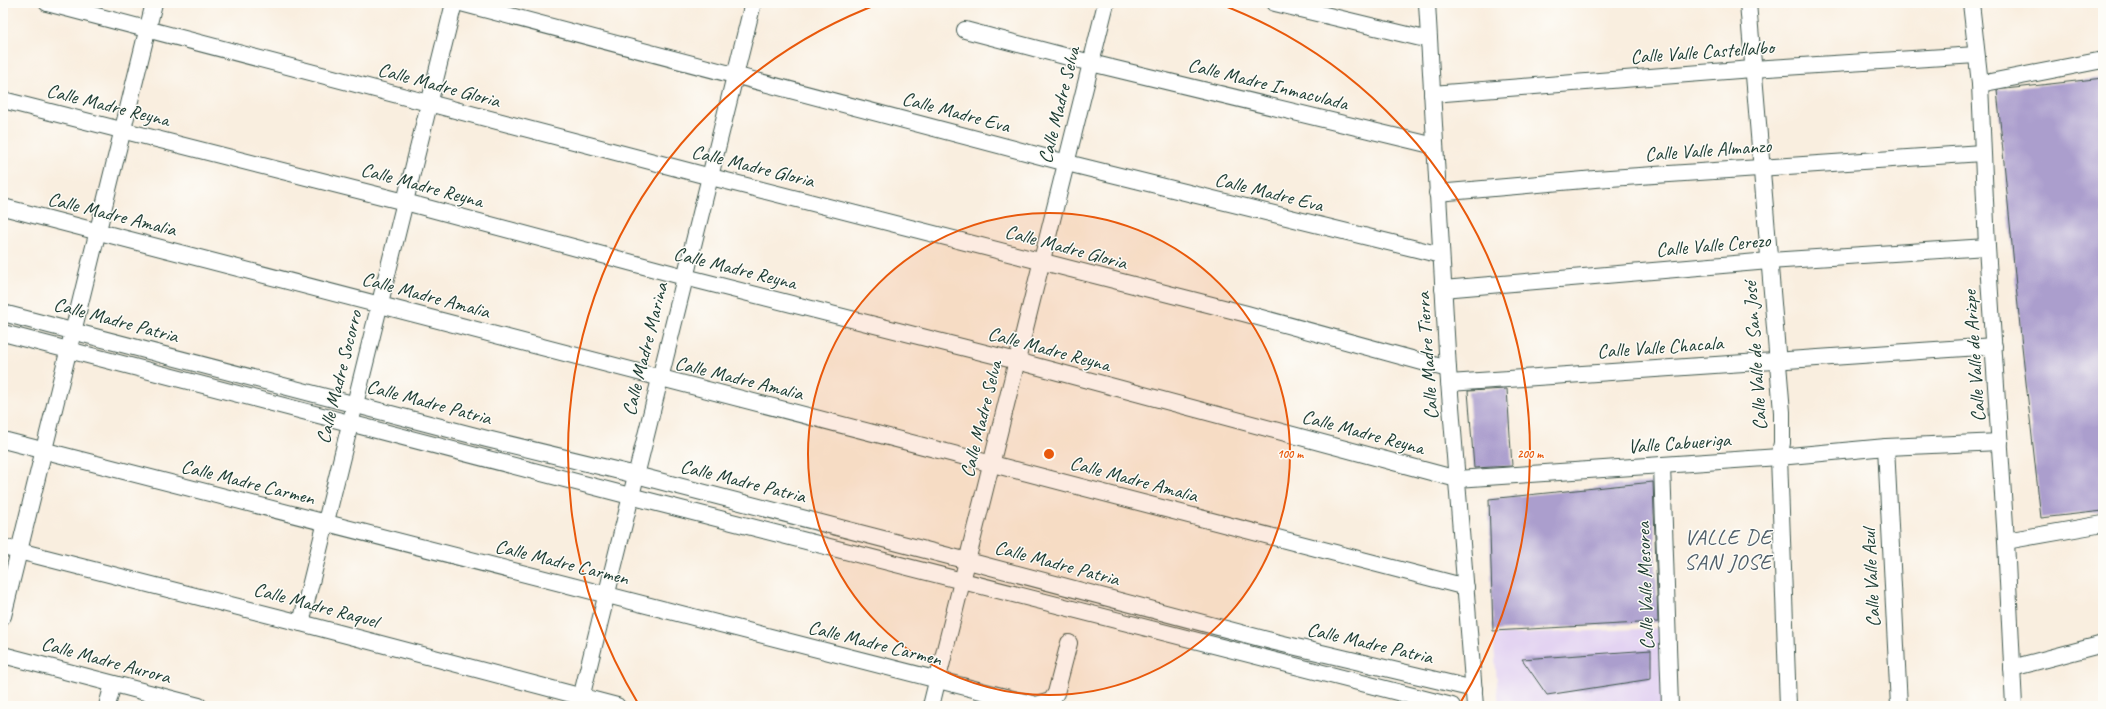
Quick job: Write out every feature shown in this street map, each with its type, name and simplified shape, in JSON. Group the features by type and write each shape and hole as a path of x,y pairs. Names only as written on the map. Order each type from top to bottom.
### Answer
{"street":[{"name":"Calle Madre Gloria","path":"47,3 429,104 1247,314 1448,376"},
{"path":"3,616 154,3"},
{"name":"Calle Madre Socorro","path":"301,622 324,523 380,304 454,3"},
{"name":"Calle Madre Eva","path":"461,3 1067,163 1441,256"},
{"name":"Calle Madre Marina","path":"580,701 753,3"},
{"name":"Calle Madre Selva","path":"931,706 1106,3"},
{"path":"1275,3 1429,40"},
{"name":"Calle Madre Tierra","path":"1427,3 1448,376 1475,706"},
{"name":"Calle Valle de San José","path":"1748,3 1752,69 1762,167 1768,260 1782,412 1782,443 1779,458 1788,706"},
{"name":"Calle Valle de Arizpe","path":"1971,3 1980,84 1987,247 2006,541 2014,706"},
{"name":"Calle Madre Inmaculada","path":"965,30 1091,63 1435,146"},
{"name":"Calle Valle Castellalbo","path":"1432,94 1752,69 1976,55"},
{"path":"1980,84 2103,60"},
{"name":"Calle Madre Reyna","path":"3,100 404,202 685,277 1017,361 1457,479"},
{"name":"Calle Valle Almanzo","path":"1437,193 1595,178 1982,153"},
{"name":"Calle Madre Amalia","path":"3,207 380,304 659,379 1466,587"},
{"name":"Calle Valle Cerezo","path":"1443,289 1768,260 1987,247"},
{"name":"Calle Madre Patria","path":"3,313 636,475 1275,642 1474,689"},
{"name":"Calle Madre Patria","path":"3,333 349,424 1450,706"},
{"name":"Calle Valle Chacala","path":"1448,376 1994,346"},
{"name":"Calle Madre Carmen","path":"3,440 43,452 1027,703 1043,704 1051,701 1056,692 1069,643"},
{"name":"Valle Cabueriga","path":"1457,479 1779,458 1886,447 2000,442"},
{"name":"Calle Valle Azul","path":"1886,447 1899,706"},
{"name":"Calle Valle Mesorea","path":"1662,465 1670,706"},
{"path":"2006,541 2103,524"},
{"name":"Calle Madre Raquel","path":"3,547 301,622 580,701 617,706"},
{"path":"2012,668 2103,644"},
{"name":"Calle Madre Aurora","path":"3,655 199,706"},
{"path":"107,706 113,684"},
{"path":"1450,706 1454,685"}],"shaded area":[{"path":"1663,628 1668,706 1499,706 1493,635"}],"building":[{"path":"2103,78 2103,511 2041,518 2021,337 1997,90"},
{"path":"1507,389 1512,466 1474,468 1468,391"},
{"path":"1653,482 1658,622 1493,631 1489,499"},
{"path":"1651,650 1651,679 1547,695 1522,659"}],"district":[{"name":"VALLE DE SAN JOSE","path":"1728,550"}]}
